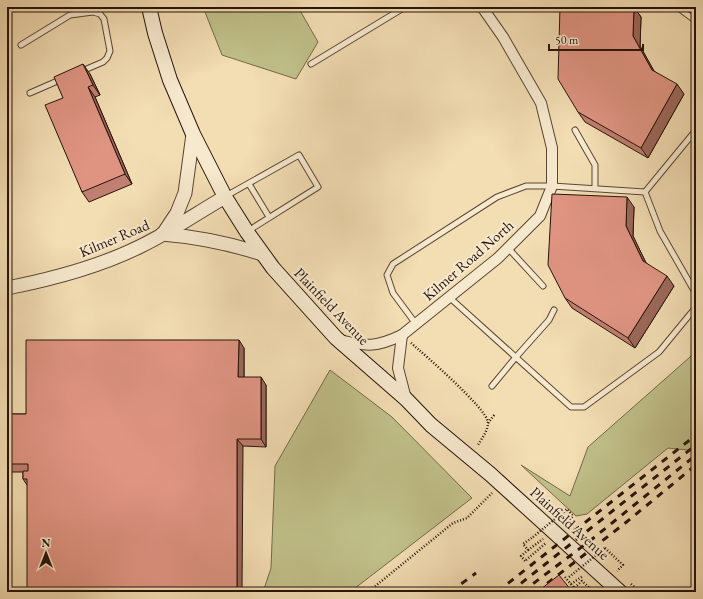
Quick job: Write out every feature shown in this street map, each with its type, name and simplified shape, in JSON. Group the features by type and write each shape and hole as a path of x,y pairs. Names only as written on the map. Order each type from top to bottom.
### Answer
{"main road":[{"name":"Plainfield Avenue","path":"149,7 155,33 170,80 193,134 225,197 262,254 288,286 336,338 406,399 431,425 490,474 545,532 620,592"}],"street":[{"name":"Kilmer Road North","path":"336,338 356,344 372,345 406,338 416,324 498,258 540,216 552,186 552,148 541,103 503,37 482,7"},
{"path":"162,234 177,214 184,192 193,134"},
{"name":"Kilmer Road","path":"7,288 59,276 118,256 162,234 225,197"},
{"path":"162,234 193,236 262,254"},
{"path":"406,338 398,368 406,399"}],"lane":[{"path":"311,64 405,7"},
{"path":"677,7 696,21"},
{"path":"21,45 70,15 93,12 100,14 104,19 110,51 107,58 103,62 74,74"},
{"path":"30,93 66,77"},
{"path":"575,130 595,165 595,188"},
{"path":"645,192 696,130"},
{"path":"225,197 299,155 318,187 247,232"},
{"path":"249,184 269,217"},
{"path":"416,324 393,293 387,275 393,264 497,197 526,186 595,188 645,192"},
{"path":"645,192 660,231 696,294"},
{"path":"508,248 543,286"},
{"path":"449,297 572,406 584,407 659,352 696,308"},
{"path":"492,386 549,320 554,310"}],"path":[{"path":"406,338 465,393 486,418 488,423"},
{"path":"478,445 487,430 488,423 495,414"},
{"path":"368,592 453,523 467,518 492,493"},
{"path":"547,543 525,560 521,556 567,509 573,516 564,524"},
{"path":"528,550 524,544 533,537 545,532"},
{"path":"577,592 565,577 569,577 605,548 623,565 617,571"},
{"path":"570,584 582,576"},
{"path":"574,588 582,581 594,592"}],"shaded area":[{"path":"203,7 298,7 318,42 296,79 222,55"},
{"path":"696,349 696,451 668,448 587,514 576,516 521,465 570,496 588,447 690,357"},
{"path":"330,370 392,417 472,498 350,592 263,592 271,568 275,466"}],"building":[{"path":"560,7 634,7 633,36 652,70 677,84 641,148 578,112 558,79"},
{"path":"83,64 93,85 88,87 125,174 82,192 45,105 63,98 54,77"},
{"path":"552,194 627,197 626,226 643,261 667,276 628,338 565,298 548,265"},
{"path":"26,340 239,340 238,377 261,377 261,439 237,439 237,592 27,592 27,479 23,479 23,471 28,471 28,464 7,464 7,414 26,414"},
{"path":"559,575 571,590 569,592 537,592"}],"railway":[{"path":"497,592 696,435"},
{"path":"510,592 696,445"},
{"path":"522,592 591,540 696,455"},
{"path":"536,592 624,524 696,465"},
{"path":"450,592 476,573"}]}
